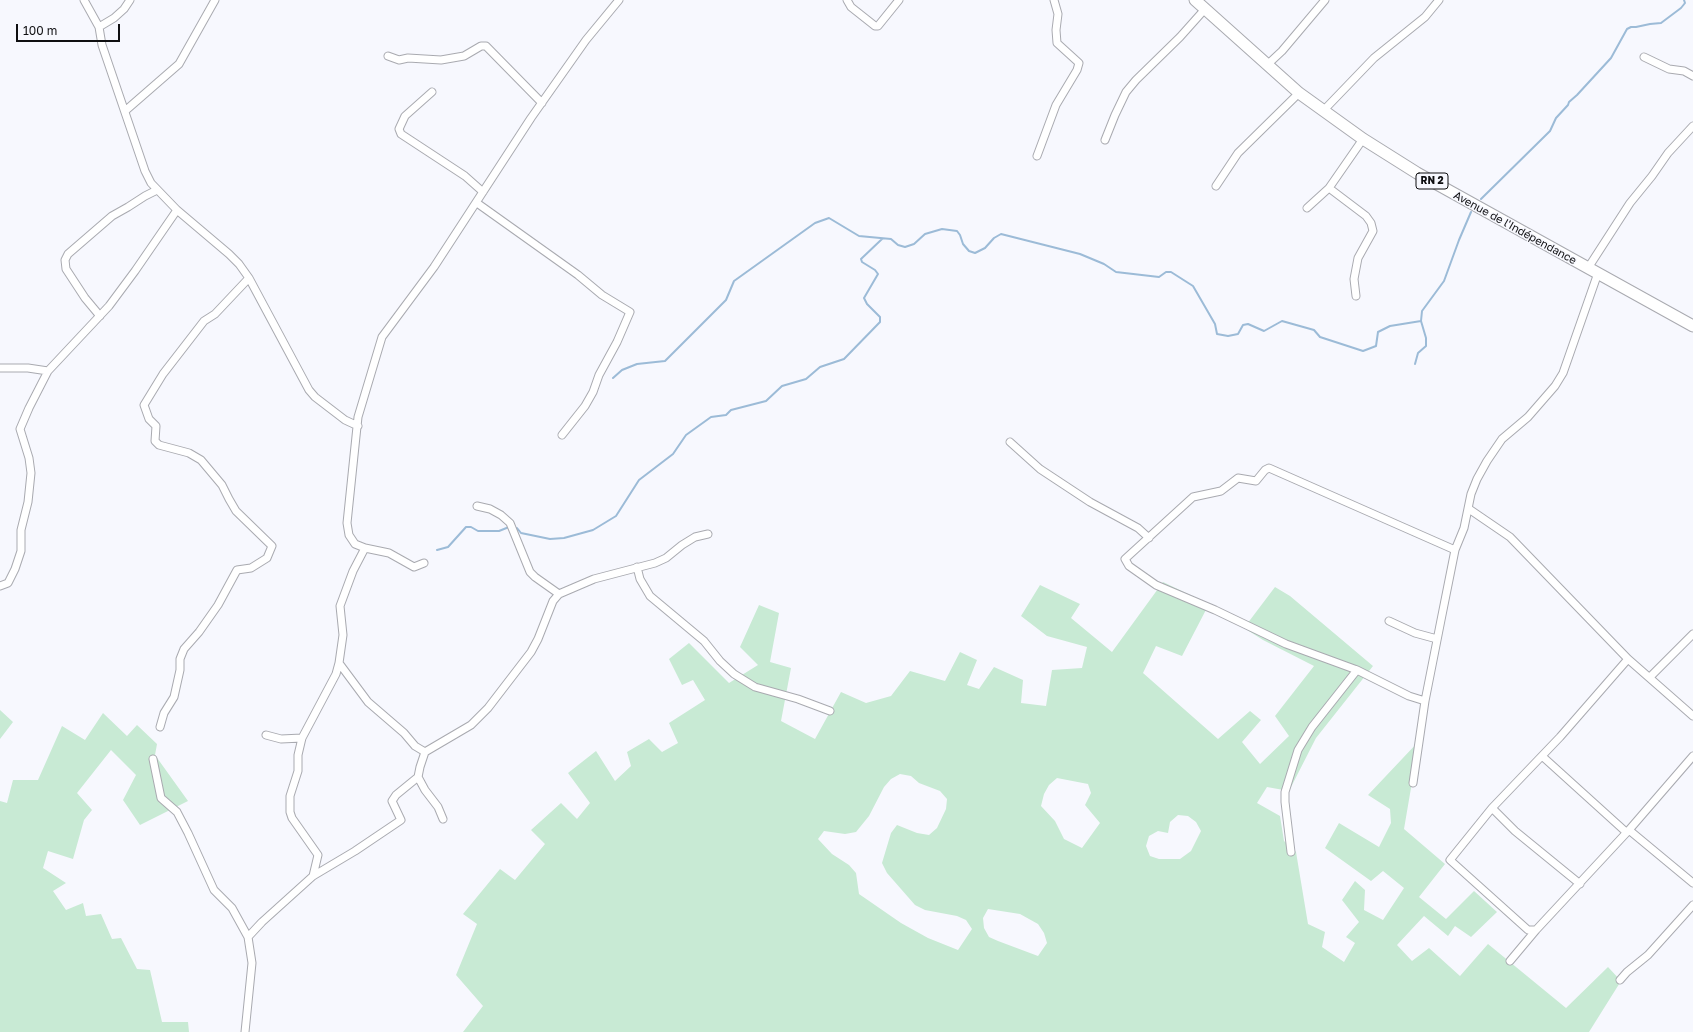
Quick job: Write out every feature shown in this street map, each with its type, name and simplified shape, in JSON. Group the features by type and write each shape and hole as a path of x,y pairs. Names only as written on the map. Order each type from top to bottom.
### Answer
{"main road":[{"name":"Avenue de l'Indépendance","path":"1195,0 1299,93 1363,139 1417,173 1693,326"}],"street":[{"path":"84,0 99,26 102,45 145,171 151,183 177,210 229,254 249,278 309,390 315,397 345,420 358,426"},
{"path":"99,26 114,18 130,0"},
{"path":"125,111 179,64 215,0"},
{"path":"424,563 414,568 388,553 365,548 355,544 349,535 347,523 361,407 382,337 434,267 542,103 586,40 619,0"},
{"path":"847,0 851,7 875,26 878,26 899,0"},
{"path":"1037,156 1056,104 1076,70 1078,63 1057,43 1056,30 1058,14 1054,0"},
{"path":"1267,65 1282,51 1325,0"},
{"path":"1323,111 1374,58 1425,17 1439,0"},
{"path":"1105,140 1126,92 1136,80 1180,38 1206,9"},
{"path":"388,56 400,60 408,58 441,60 464,56 481,46 486,46 542,103"},
{"path":"1644,57 1669,68 1693,76"},
{"path":"432,92 405,116 399,130 401,134 465,176 483,192"},
{"path":"1216,186 1238,153 1299,93"},
{"path":"1588,268 1630,204 1668,153 1693,126"},
{"path":"1307,208 1329,188 1363,139"},
{"path":"1329,188 1366,216 1371,223 1373,231 1358,258 1354,279 1356,296"},
{"path":"100,316 85,298 66,269 65,260 68,254 112,216 157,190"},
{"path":"477,203 578,275 602,295 630,312 617,342 599,375 593,392 585,406 562,435"},
{"path":"0,586 8,583 15,569 20,551 21,530 30,489 31,473 29,458 20,429 48,371 100,316 135,272 177,210"},
{"path":"1414,783 1425,701 1437,639 1455,550 1464,528 1471,494 1487,461 1502,439 1528,417 1555,386 1563,373 1598,273"},
{"path":"160,728 164,713 174,697 180,670 180,659 184,650 218,605 237,570 251,568 267,558 272,546 236,511 222,485 201,460 189,452 159,445 155,441 156,426 149,419 144,405 163,374 204,322 215,314 249,278"},
{"path":"0,368 28,368 48,371"},
{"path":"1010,442 1040,469 1090,502 1138,528 1149,538"},
{"path":"1425,701 1409,696 1357,670 1286,644 1215,610 1156,585 1129,566 1125,559 1192,497 1221,491 1238,478 1256,480 1264,470 1269,468 1455,550"},
{"path":"477,506 490,509 501,515 510,523 530,572 559,594"},
{"path":"1469,509 1510,537 1628,659 1693,716"},
{"path":"248,937 262,922 313,876 355,851 401,820 392,801 396,795 418,777 425,752 471,725 488,708 531,652 538,639 553,601 559,594 594,579 655,563 666,558 682,544 695,537 708,534"},
{"path":"313,876 317,852 292,818 290,812 290,796 298,771 298,755 302,738 336,674 343,635 340,606 353,571 365,548"},
{"path":"637,567 640,579 650,596 704,641 720,661 734,674 755,686 830,711"},
{"path":"1389,621 1415,633 1437,639"},
{"path":"1650,677 1693,634"},
{"path":"1536,930 1528,930 1450,860 1492,808 1542,756 1628,659"},
{"path":"339,663 368,702 404,733 415,746 425,752"},
{"path":"1291,852 1284,802 1285,792 1298,750 1312,727 1357,670"},
{"path":"266,735 281,739 302,738"},
{"path":"1542,756 1628,831 1693,883"},
{"path":"1510,961 1536,930 1628,831 1693,756"},
{"path":"153,759 161,798 177,812 214,890 232,908 248,937 252,963 245,1032"},
{"path":"418,777 425,790 438,807 443,819"},
{"path":"1492,808 1515,831 1580,884"},
{"path":"1620,980 1627,972 1648,955 1693,905"}],"green space":[{"path":"1163,582 1209,604 1182,656 1156,646 1143,673 1218,739 1250,711 1261,720 1242,742 1260,764 1289,736 1275,716 1314,666 1263,640 1244,628 1275,587 1290,596 1373,666 1316,738 1289,791 1267,787 1257,803 1280,816 1284,841 1296,852 1308,924 1325,932 1322,947 1344,962 1355,943 1346,937 1359,922 1342,900 1355,881 1365,890 1364,910 1383,920 1404,888 1383,871 1371,881 1325,848 1339,823 1379,847 1391,823 1390,809 1368,795 1419,741 1404,829 1445,864 1419,897 1446,919 1474,891 1497,912 1471,937 1455,926 1448,936 1424,916 1397,945 1412,961 1429,948 1460,976 1488,944 1566,1008 1608,967 1621,981 1589,1032 463,1032 483,1006 456,975 477,924 463,914 500,869 515,880 545,844 531,830 561,803 577,819 590,803 568,773 596,751 615,781 631,766 627,752 649,739 662,752 678,743 669,723 705,700 693,680 682,685 669,659 689,643 729,683 758,665 740,647 759,605 779,613 770,662 791,668 781,721 815,739 841,692 866,703 891,696 910,671 945,681 960,652 977,660 967,685 979,689 994,667 1023,680 1021,703 1046,706 1052,670 1082,668 1087,647 1047,636 1021,616 1040,585 1080,604 1071,618 1112,652","holes":["900,774 911,776 919,783 940,791 947,799 946,809 937,828 929,835 917,833 897,825 891,833 882,863 887,873 915,905 925,910 957,916 966,920 972,929 958,950 928,938 901,923 859,894 856,873 849,865 832,854 818,839 824,831 845,834 856,832 869,816 884,787 891,779","1057,778 1088,784 1091,793 1085,805 1100,823 1082,848 1064,839 1055,821 1041,806 1044,794 1049,785","1178,815 1188,816 1196,822 1201,831 1191,851 1180,859 1159,859 1150,856 1146,846 1149,836 1158,831 1168,833 1170,822","988,909 1020,914 1038,924 1044,933 1047,943 1038,956 998,941 989,937 984,928 983,918"]},
{"path":"0,710 13,722 0,739"},
{"path":"103,713 127,736 137,725 157,744 155,755 188,801 140,825 123,800 136,775 111,750 77,793 92,810 84,820 73,859 48,851 43,868 66,883 53,891 66,910 83,903 86,916 101,914 112,939 121,938 137,969 150,970 162,1022 188,1022 189,1032 0,1032 0,801 7,803 13,780 38,780 62,726 85,740"}],"waterway":[{"path":"1481,199 1550,131 1556,118 1569,102 1611,58 1627,29 1631,27 1661,23 1681,8 1685,3 1684,0"},
{"path":"1415,364 1418,353 1426,346 1426,338 1421,321 1422,311 1444,281 1471,212"},
{"path":"613,378 622,370 637,364 665,361 726,300 734,281 815,223 829,218 859,236 891,239 898,245 905,247 914,244 925,234 942,229 957,231 963,244 969,251 975,253 985,248 994,238 1001,234 1080,254 1104,264 1116,272 1159,277 1166,272 1171,272 1193,286 1215,324 1217,334 1228,336 1238,334 1243,325 1248,324 1264,331 1282,321 1314,330 1320,337 1363,351 1376,346 1378,332 1390,326 1421,321"},
{"path":"517,528 521,533 550,539 564,538 593,530 616,516 639,480 673,454 686,435 711,417 726,415 731,410 766,401 782,386 806,379 820,367 844,359 880,322 880,317 867,304 864,298 878,274 875,270 862,262 861,259 882,239"},
{"path":"437,550 448,547 466,527 471,527 478,531 499,531 509,527"}]}
